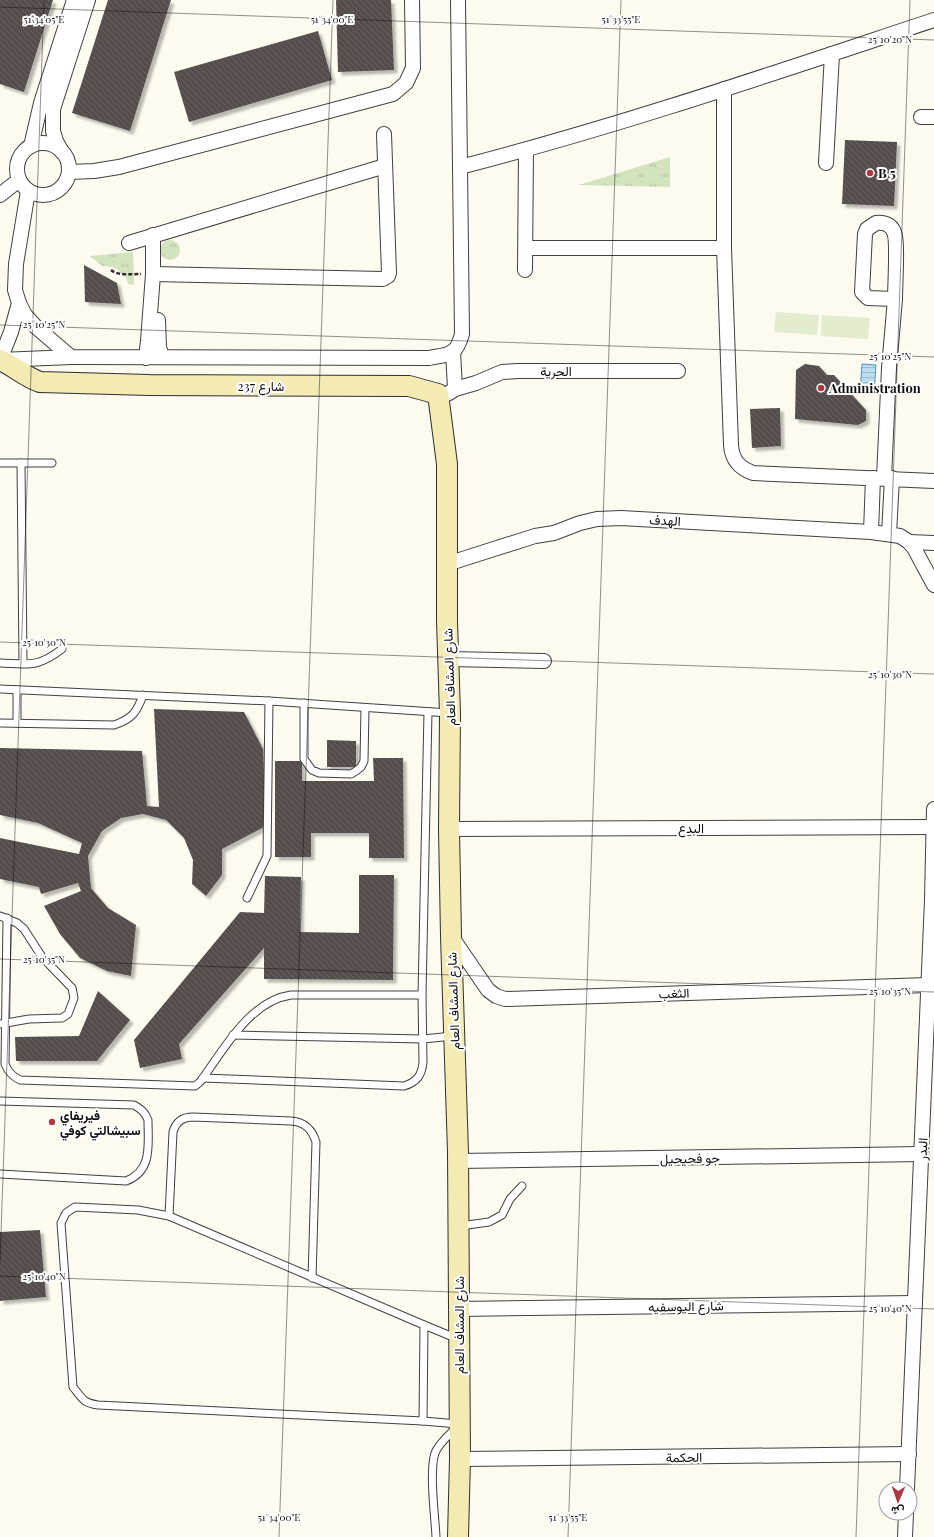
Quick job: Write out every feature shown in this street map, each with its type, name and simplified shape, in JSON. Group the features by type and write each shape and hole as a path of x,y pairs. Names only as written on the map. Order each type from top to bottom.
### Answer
{"street":[{"path":"31,146 41,103 74,0"},
{"path":"62,152 57,147 44,143 31,146 25,150 18,161 17,174 23,185 40,195 54,193 64,185 69,172 66,158 56,141 53,131 53,109 88,0"},
{"path":"69,172 119,167 393,94 406,83 413,68 412,0"},
{"path":"19,303 8,343 4,365 71,358 430,358 448,355 458,347 462,334 458,0"},
{"path":"460,167 526,150 724,89 934,20"},
{"path":"826,162 832,54"},
{"path":"724,89 724,248 731,445 734,460 746,471 753,473 934,481"},
{"path":"157,274 386,278 389,273 384,134"},
{"path":"525,270 526,150"},
{"path":"129,243 385,166"},
{"path":"0,195 23,185"},
{"path":"23,185 15,290 25,315 36,327 71,358"},
{"path":"895,298 868,298 862,292 865,234 867,229 876,223 890,226 896,236 895,298 889,368 883,478 889,534 900,536 909,542 914,548 934,585"},
{"path":"153,235 157,274 158,334 159,347 162,357"},
{"path":"526,248 724,248"},
{"path":"146,358 157,274"},
{"path":"447,392 453,351"},
{"name":"شارع 237","path":"4,365 34,380 46,382 149,385 409,386 447,392"},
{"name":"الحرية","path":"447,392 476,383 502,372 678,371"},
{"name":"شارع المشاف العام","path":"447,392 447,564 450,713 449,829 458,1161 458,1339 460,1424 458,1537"},
{"path":"871,532 883,478"},
{"name":"الهدف","path":"447,564 535,536 554,534 580,523 608,518 889,534"},
{"path":"909,542 934,542"},
{"path":"449,659 544,661"},
{"name":"البدر","path":"907,1481 915,1303 928,1131 928,985 934,809"},
{"name":"البدع","path":"449,829 933,826"},
{"name":"الثغب","path":"451,936 488,990 496,996 505,999 928,985"},
{"name":"جو فحيحيل","path":"458,1161 926,1149"},
{"name":"شارع اليوسفيه","path":"458,1309 915,1303"},
{"name":"الحكمة","path":"460,1460 909,1454"},
{"path":"905,1537 906,1521"}],"lane":[{"path":"0,463 52,463"},
{"path":"20,463 23,663"},
{"path":"0,663 31,664 45,661 62,649"},
{"path":"0,689 304,703 450,713"},
{"path":"16,690 17,724"},
{"path":"0,723 114,725 124,722 132,716 138,709 143,695"},
{"path":"247,898 267,856 269,702"},
{"path":"304,703 304,759 312,770 326,774 350,774 361,767 364,761 365,708"},
{"path":"203,1078 404,1086 412,1084 419,1078 422,1070 423,1039 422,996 428,712"},
{"path":"3,1024 28,1019 62,1018 68,1014 74,998 72,988 46,961 24,930 17,923 3,917 3,1024 5,1064 7,1071 13,1077 20,1080 195,1086 203,1078 233,1036 261,1007 275,999 283,996 422,996"},
{"path":"233,1036 423,1039 454,1036"},
{"path":"0,1101 134,1105 140,1108 145,1114 148,1120 148,1128 146,1164 142,1172 135,1178 126,1181 0,1174"},
{"path":"169,1216 173,1132 175,1126 183,1119 194,1117 291,1121 305,1124 314,1135 316,1142 312,1278"},
{"path":"458,1227 489,1222 502,1215 510,1199 522,1186"},
{"path":"458,1339 169,1216 138,1210 81,1207 70,1209 63,1218 61,1229 73,1387 82,1400 90,1404 98,1405 460,1424"},
{"path":"423,1421 424,1325"},
{"path":"436,1537 432,1471 435,1453 443,1440 460,1424"}],"path":[{"path":"111,270 123,274 157,274"}],"green space":[{"path":"670,157 670,187 579,185"},
{"path":"166,240 174,240 180,246 180,254 174,260 166,260 160,254 160,246"},
{"path":"133,252 134,285 128,284 126,277 114,267 102,266 90,256"},
{"path":"776,312 819,315 817,335 774,332"},
{"path":"822,315 870,318 868,339 821,336"}],"water":[{"path":"862,364 876,365 874,393 860,392"}],"building":[{"path":"0,0 53,0 24,92 0,84"},
{"path":"108,0 171,0 130,131 72,113"},
{"path":"336,0 391,0 394,70 338,72"},
{"path":"318,31 332,80 189,122 174,72"},
{"name":"B 5","path":"845,140 897,142 894,206 842,204"},
{"path":"84,265 117,283 121,304 85,302"},
{"name":"Administration","path":"805,364 819,366 827,375 834,375 866,410 866,421 858,425 795,419 796,370"},
{"path":"780,408 781,446 752,448 750,409"},
{"path":"154,709 244,712 263,749 266,826 222,849 222,875 206,896 192,884 193,860 184,838 166,820 143,814 121,818 102,831 88,856 91,888 108,908 136,925 131,976 107,971 80,958 60,934 44,906 81,891 78,883 41,894 39,887 0,879 0,838 79,854 82,843 38,823 0,815 0,748 142,751 147,806 159,807"},
{"path":"327,740 356,741 356,767 327,767"},
{"path":"373,758 403,758 404,858 369,858 369,833 311,833 311,857 275,857 275,761 302,761 302,781 374,781"},
{"path":"359,875 394,875 393,980 264,979 264,948 179,1044 182,1059 140,1068 134,1040 240,912 264,913 265,876 301,877 300,932 359,933"},
{"path":"98,991 130,1020 97,1061 16,1061 15,1037 79,1036"},
{"path":"40,1230 46,1297 0,1301 0,1232"}],"place":[{"name":"B 5","path":"870,173"},
{"name":"Administration","path":"821,388"},
{"name":"فيريفاي سبيشالتي كوفي","path":"52,1122"}]}
